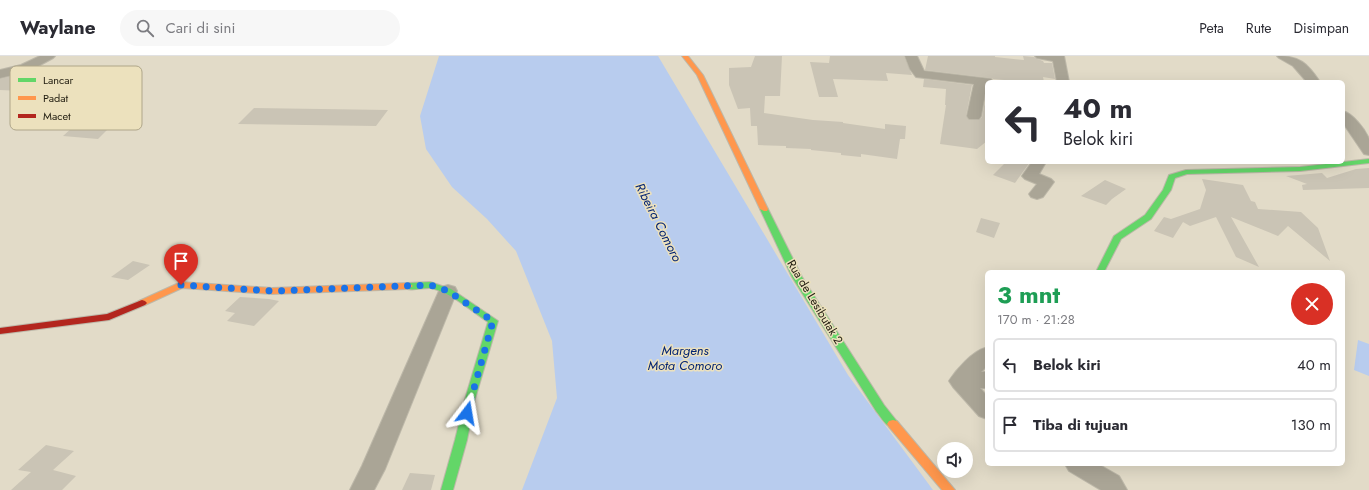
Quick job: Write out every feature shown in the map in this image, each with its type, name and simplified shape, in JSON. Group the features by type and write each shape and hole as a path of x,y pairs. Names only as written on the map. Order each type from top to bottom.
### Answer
{"street":[{"path":"29,66 49,56"},
{"name":"Rua de Lesibutak 2","path":"685,56 700,75 797,277 880,408 949,490"},
{"path":"911,56 916,69 920,74 984,82 974,116"},
{"path":"1040,56 1058,57 1063,80"},
{"path":"1283,56 1297,63 1312,80"},
{"path":"0,74 10,72"},
{"path":"1345,117 1352,124 1369,151"},
{"path":"1345,164 1369,161"},
{"path":"1038,164 1030,176 1046,182 1038,194"},
{"path":"1101,270 1117,238 1148,218 1167,190 1172,177 1186,172 1300,169 1343,164"},
{"path":"0,331 109,318 181,285 272,291 430,285 448,291 493,321 470,399 461,440 446,490"},
{"path":"362,490 373,469 448,291"},
{"path":"960,381 985,356"},
{"path":"960,381 985,380"},
{"path":"960,381 985,408"},
{"path":"1081,466 1110,483 1115,490"}],"water":[{"name":"Margens Mota Comoro","path":"439,56 658,56 848,375 933,490 522,490 557,398 552,341 516,251 487,219 452,187 426,149 420,116"},
{"path":"1358,340 1369,344 1369,376 1354,370"}],"building":[{"path":"755,56 782,56 780,96 765,96 764,113 813,120 843,122 885,129 885,124 906,126 905,139 900,139 897,159 861,154 861,157 841,155 841,153 811,149 786,148 786,146 758,145 757,126 751,126 750,108 738,109 729,85 729,68 751,67"},
{"path":"830,56 904,56 912,75 886,73 888,81 833,79 838,97 819,97 810,62 829,63"},
{"path":"928,56 995,56 1024,60 1023,56 1034,57 1043,61 1044,63 1052,63 1055,79 1043,77 1044,80 1004,80 925,70"},
{"path":"10,77 10,90 0,90 0,79"},
{"path":"924,79 972,85 966,116 969,120 979,120 982,117 985,101 985,143 977,149 940,144 946,105 946,89 923,87"},
{"path":"254,108 388,110 376,126 238,124"},
{"path":"70,130 107,130 98,139 63,136"},
{"path":"1004,164 1029,164 1015,183 993,175"},
{"path":"1369,168 1369,188 1303,190 1302,185 1307,184 1286,176 1322,173 1327,178 1356,169"},
{"path":"1202,179 1243,185 1251,201 1255,202 1258,209 1301,212 1318,228 1330,261 1288,226 1278,236 1231,217 1259,267 1236,257 1216,217 1190,226 1183,222 1173,238 1154,231 1164,217 1171,219 1200,209 1206,190"},
{"path":"1105,180 1126,189 1106,205 1081,196"},
{"path":"981,218 1000,223 994,238 976,232"},
{"path":"133,261 150,265 128,280 111,277"},
{"path":"240,297 279,301 254,326 227,321 235,313 225,311"},
{"path":"46,445 74,451 53,470 76,476 62,490 11,490 31,472 18,470"},
{"path":"410,473 435,475 431,490 402,490"}],"traffic: fast":[{"path":"1345,164 1369,161"},
{"path":"1101,270 1117,238 1148,217 1167,190 1172,177 1186,172 1300,169 1343,164"},
{"path":"764,209 797,277 880,408 893,424"},
{"path":"408,286 430,285 448,291 493,321 470,399 461,440 447,490"}],"traffic: slow":[{"path":"685,56 700,75 764,209"},
{"path":"142,303 181,285 272,291 408,286"},
{"path":"893,424 949,490"}],"traffic: jam":[{"path":"0,331 109,317 142,303"}],"route":[{"path":"181,285 272,291 430,285 448,291 493,321 467,413"}],"water label":[{"name":"Ribeira Comoro","path":"659,222"}]}
